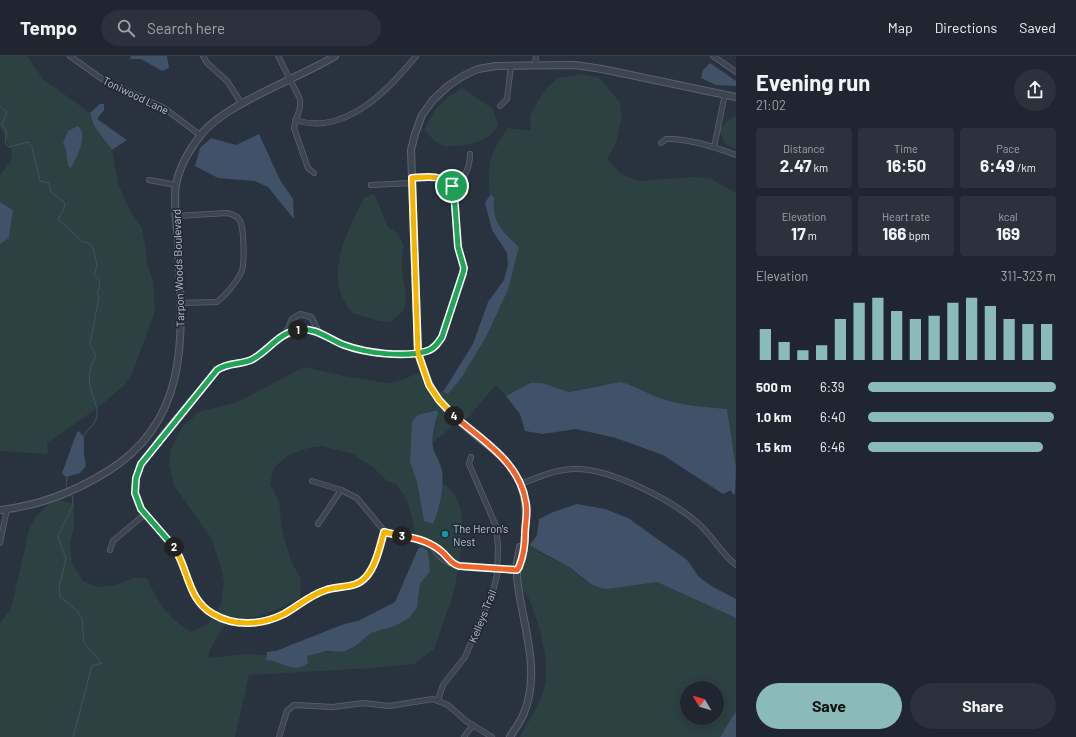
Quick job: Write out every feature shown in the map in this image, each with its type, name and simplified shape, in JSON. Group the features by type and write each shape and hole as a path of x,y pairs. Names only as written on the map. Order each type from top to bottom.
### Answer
{"street":[{"name":"Toniwood Lane","path":"70,56 102,79 164,108 200,135"},
{"path":"203,56 207,63 227,81 242,104"},
{"path":"278,56 300,99 300,107 295,120 295,134 308,168 314,173"},
{"name":"Tarpon Woods Boulevard","path":"3,510 48,500 94,480 121,463 138,448 152,431 174,388 179,366 181,303 176,216 176,185 186,158 200,135 218,119 242,104 335,56"},
{"path":"295,120 313,125 329,124 342,119 363,107 384,92 416,56"},
{"path":"536,56 536,65"},
{"path":"713,56 736,72"},
{"path":"510,737 524,713 531,682 530,658 517,583 517,570 520,564 525,535 527,512 521,484 513,468 504,458 452,414 439,400 426,378 418,353 411,150 414,134 422,115 433,100 448,86 463,76 485,68 536,65 592,67 736,96"},
{"path":"500,106 507,99 511,66"},
{"path":"714,147 725,94"},
{"path":"661,143 663,139 670,139 714,147 736,155"},
{"path":"452,186 466,173 470,163 470,154"},
{"path":"371,185 436,177 443,179 452,186 454,192 458,247 464,268 442,337 432,348 418,353 379,353 354,348 319,332 300,329 286,333 251,360 224,366 217,370 141,464 136,478 135,493 145,514 176,550 190,587 200,603 220,618 240,623 260,622 272,618 327,590 360,582 371,570 384,532"},
{"path":"149,180 176,185"},
{"path":"176,216 228,213 234,214 240,220 242,229 242,273 222,298 217,302 181,303"},
{"path":"286,333 292,320 300,314 311,317 319,332"},
{"name":"Kelleys Trail","path":"438,700 443,685 465,657 493,591 498,569 498,541 496,526 469,464 471,457"},
{"path":"521,484 548,473 574,469 602,472 652,494 696,521 724,555 736,565"},
{"path":"312,481 341,490 360,502 384,532 422,540 443,553 450,562 465,567 517,570"},
{"path":"318,524 341,490"},
{"path":"0,544 3,510"},
{"path":"110,550 113,542 145,514"},
{"path":"279,737 287,711 294,705 333,707 363,703 389,706 427,699 438,700 448,705 473,725 492,737"},
{"path":"464,737 473,725"}],"green space":[{"path":"0,56 27,56 43,79 90,113 94,126 112,150 118,184 131,212 142,228 148,265 153,281 155,311 132,374 124,385 100,406 47,443 48,454 0,451 0,244 9,238 13,210 0,202 0,175 11,161 12,151 0,127","holes":["78,149 75,161 67,164 68,151"]},
{"path":"582,74 598,77 620,103 622,115 616,143 607,159 621,174 639,181 695,177 711,179 736,193 736,468 727,409 688,407 658,397 629,384 600,385 569,392 542,383 530,383 506,396 496,385 471,414 472,415 462,420 453,413 437,393 444,391 443,392 448,394 462,377 486,337 508,290 519,247 507,236 496,220 494,197 490,196 489,175 489,167 493,153 508,128 531,131 530,116 547,88 558,78"},
{"path":"462,88 493,109 498,125 486,138 474,143 459,146 439,144 430,137 425,130 431,117 439,106"},
{"path":"736,116 736,149 725,144 719,130 726,122"},
{"path":"374,194 388,227 398,234 404,246 401,264 406,294 404,310 390,322 379,321 352,313 342,297 338,282 338,269 343,244 364,198"},
{"path":"304,367 344,376 388,383 402,380 418,373 422,376 432,395 458,422 433,442 437,414 436,410 426,412 412,446 410,462 417,482 424,521 440,506 442,483 453,493 458,502 462,519 459,564 452,561 439,547 416,536 408,502 397,485 387,481 373,467 353,454 322,446 308,448 289,455 274,467 270,484 279,501 282,530 291,561 301,579 300,598 281,608 259,616 237,619 226,617 216,613 221,603 224,582 221,567 211,538 174,485 169,463 171,449 182,427 199,412 238,402"},
{"path":"55,499 74,504 74,526 70,545 72,564 83,581 97,587 115,585 133,578 147,578 159,602 175,620 190,632 206,625 213,617 226,622 209,651 208,658 247,654 266,655 266,659 290,667 307,656 317,652 343,652 354,647 371,633 395,626 409,618 417,608 420,584 430,571 428,551 422,547 419,548 417,541 431,547 442,561 458,569 458,572 452,598 434,649 414,664 249,675 235,737 0,737 0,623 11,609 29,530 36,516"},
{"path":"530,545 542,554 565,564 585,581 633,585 657,582 736,618 736,712 720,737 520,737 539,702 545,687 546,679 546,659 540,630 530,601 519,579 524,557"}],"water":[{"path":"131,56 167,56 169,68 162,71 141,59 130,59"},
{"path":"710,63 736,81 736,86 716,85 701,78 703,70"},
{"path":"100,104 104,104 104,110 97,119 127,140 112,150 94,126 90,113"},
{"path":"78,126 81,130 82,141 70,169 63,143 68,131"},
{"path":"259,134 280,180 293,199 294,219 268,187 255,181 218,178 195,166 200,148 211,138 236,145"},
{"path":"490,195 494,197 496,220 507,236 519,247 508,290 486,337 462,377 448,394 443,392 473,344 488,302 504,280 508,265 507,253 492,230 485,203"},
{"path":"0,202 13,210 9,238 0,244"},
{"path":"620,382 677,403 727,409 736,468 735,493 733,495 731,490 723,494 663,455 616,438 576,429 543,434 525,431 520,414 506,396 530,383 542,383 569,392"},
{"path":"437,410 438,413 433,432 433,446 441,468 442,492 438,511 433,524 424,521 417,482 410,462 412,422 418,415"},
{"path":"79,431 84,438 84,455 86,466 80,473 66,477 62,473 77,432"},
{"path":"577,504 605,509 628,518 687,560 699,577 713,587 736,599 736,618 657,582 607,589 600,588 589,582 569,567 530,545 537,535 539,519 553,512"},
{"path":"422,547 428,551 430,571 420,584 417,608 409,618 395,626 371,633 354,647 343,652 326,651 307,656 308,663 297,668 266,660 267,652 276,651 344,624 358,621 395,602 418,549"},
{"path":"736,712 736,737 720,737 731,718"}],"waterway":[{"path":"0,107 7,112 2,125 7,132 5,143 9,147 28,142 32,147 40,181 49,183 51,192 65,203 64,209 58,219 82,241 93,247 97,266 94,275 98,279 100,286 97,293 99,297 90,344 96,357 91,367 89,376 97,414 92,426 83,437"},
{"path":"67,477 67,488"},
{"path":"71,494 73,497 72,507 58,536 66,559 59,587 60,596 77,611 82,619 84,643 102,663 92,666 73,737"}],"place":[{"name":"The Heron's Nest","path":"445,534"}],"route":[{"path":"452,186 443,179 436,177 412,178 418,353 426,378 433,392 443,405 509,463 521,484 525,496 527,512 526,537 519,567 517,570 459,566 450,562 445,554 429,543 413,537 384,532 371,570 366,578 356,585 327,590 316,594 282,615 260,622 240,623 220,618 205,608 194,596 173,545 141,509 135,493 135,488 136,478 141,464 217,370 234,363 251,360 285,334 292,331 304,329 317,331 348,346 379,353 418,353 427,351 436,346 442,337 461,283 464,268 458,251 454,192 452,186"}]}
